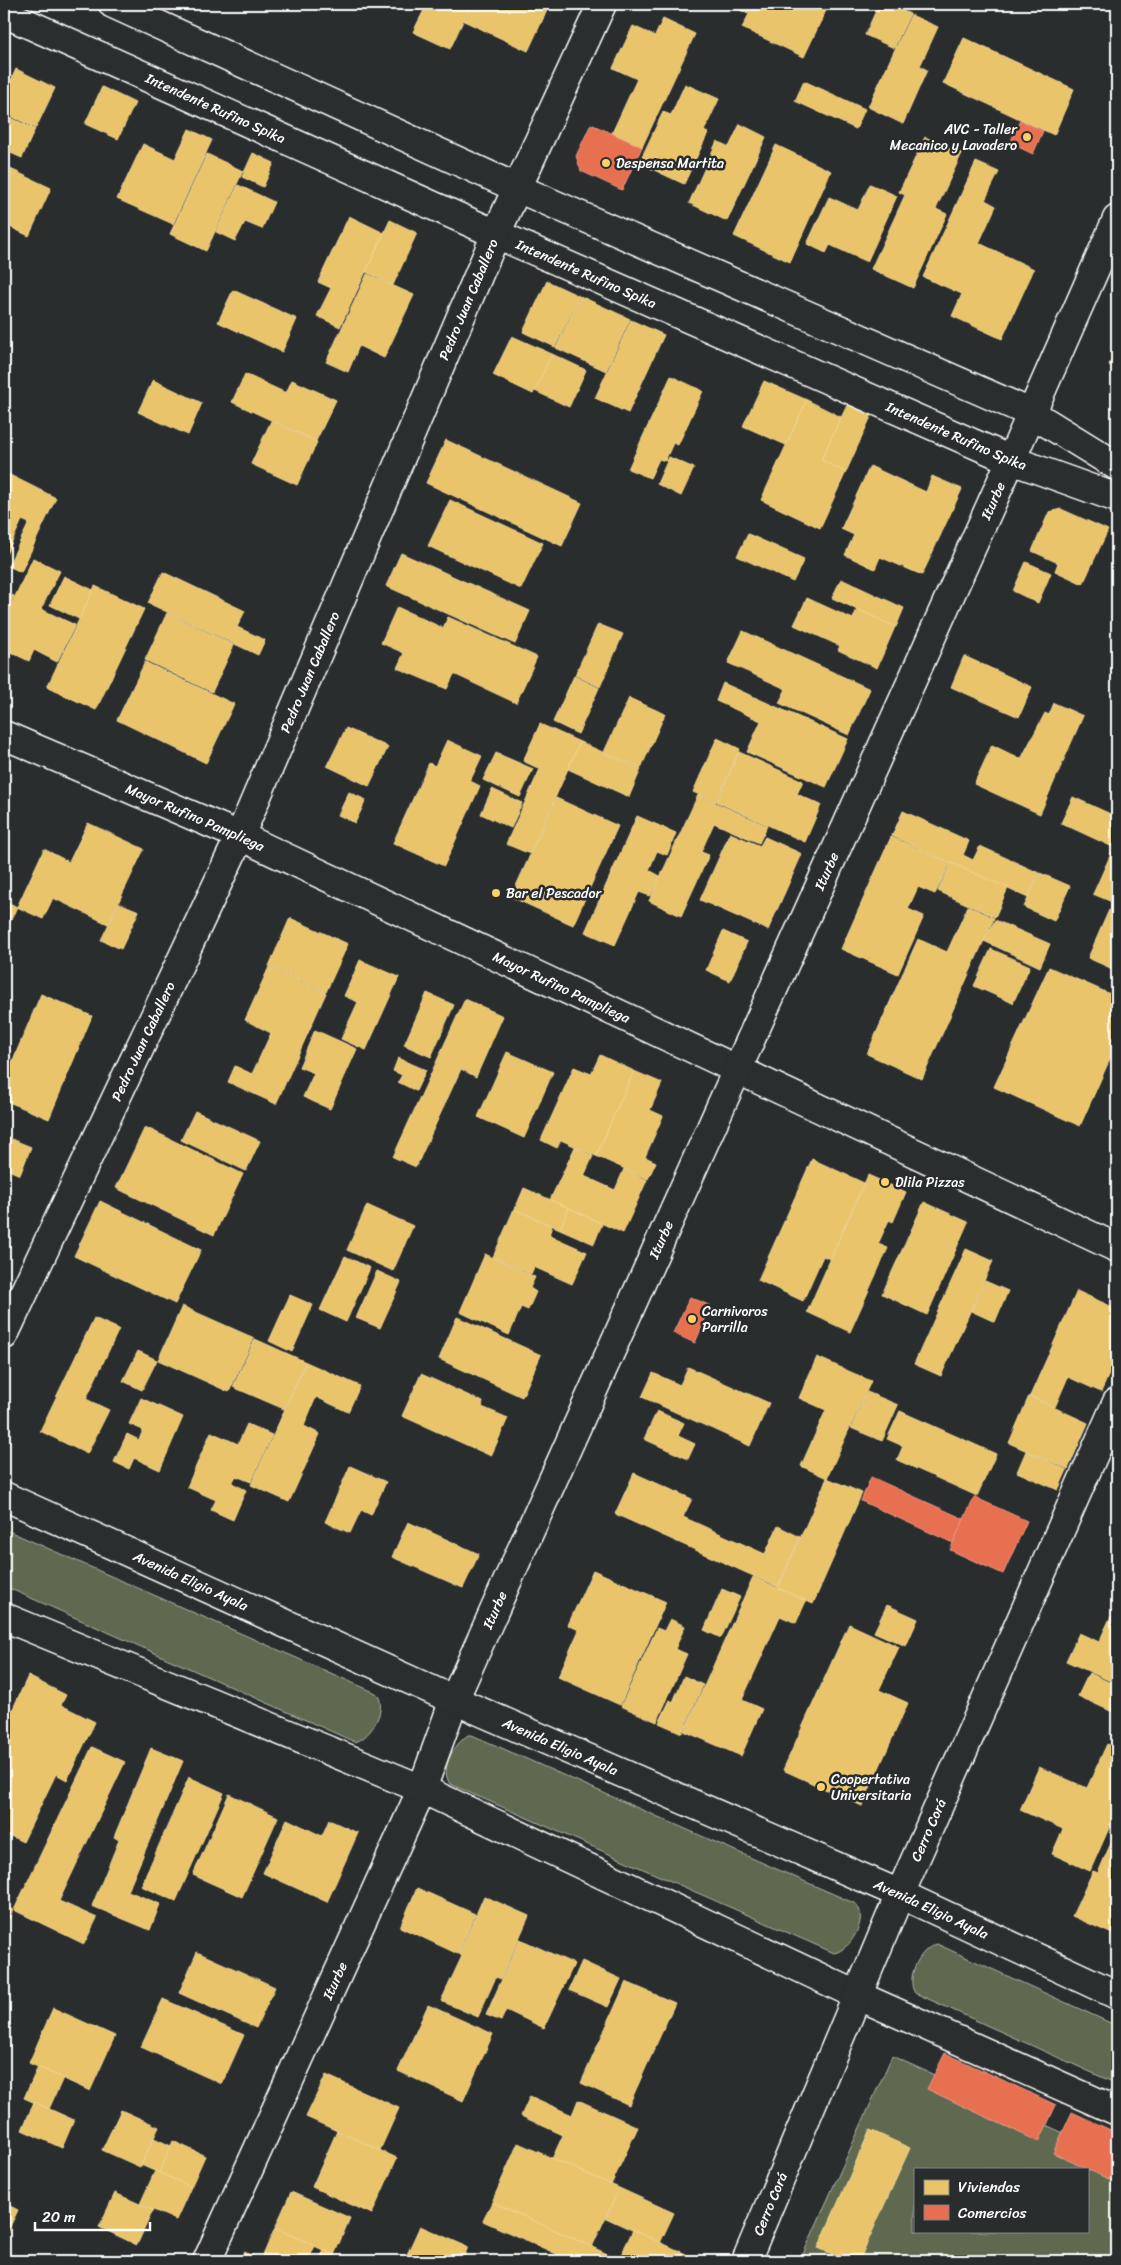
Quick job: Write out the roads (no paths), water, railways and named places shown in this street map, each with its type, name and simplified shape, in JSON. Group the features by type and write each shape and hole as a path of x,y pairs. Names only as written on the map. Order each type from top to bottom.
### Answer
{"street":[{"path":"113,4 517,188 1031,413 1117,466"},
{"name":"Pedro Juan Caballero","path":"4,1335 240,836 496,234 602,4"},
{"name":"Intendente Rufino Spika","path":"4,13 496,234 1011,460 1117,498"},
{"name":"Iturbe","path":"208,2261 422,1789 454,1700 1011,460 1117,219"},
{"name":"Mayor Rufino Pampliega","path":"4,735 240,836 1117,1248"},
{"name":"Cerro Corá","path":"746,2261 859,1996 900,1894 1117,1402"},
{"name":"Avenida Eligio Ayala","path":"4,1496 454,1700 900,1894 1117,1995"},
{"path":"4,1617 422,1789 859,1996 1117,2111"}],"place":[{"name":"AVC - Taller Mecanico y Lavadero","path":"1027,137"},
{"name":"Despensa Martita","path":"606,163"},
{"name":"Bar el Pescador","path":"496,893"},
{"name":"Dlila Pizzas","path":"885,1182"},
{"name":"Carnivoros Parrilla","path":"692,1319"},
{"name":"Coopertativa Universitaria","path":"821,1787"}]}
